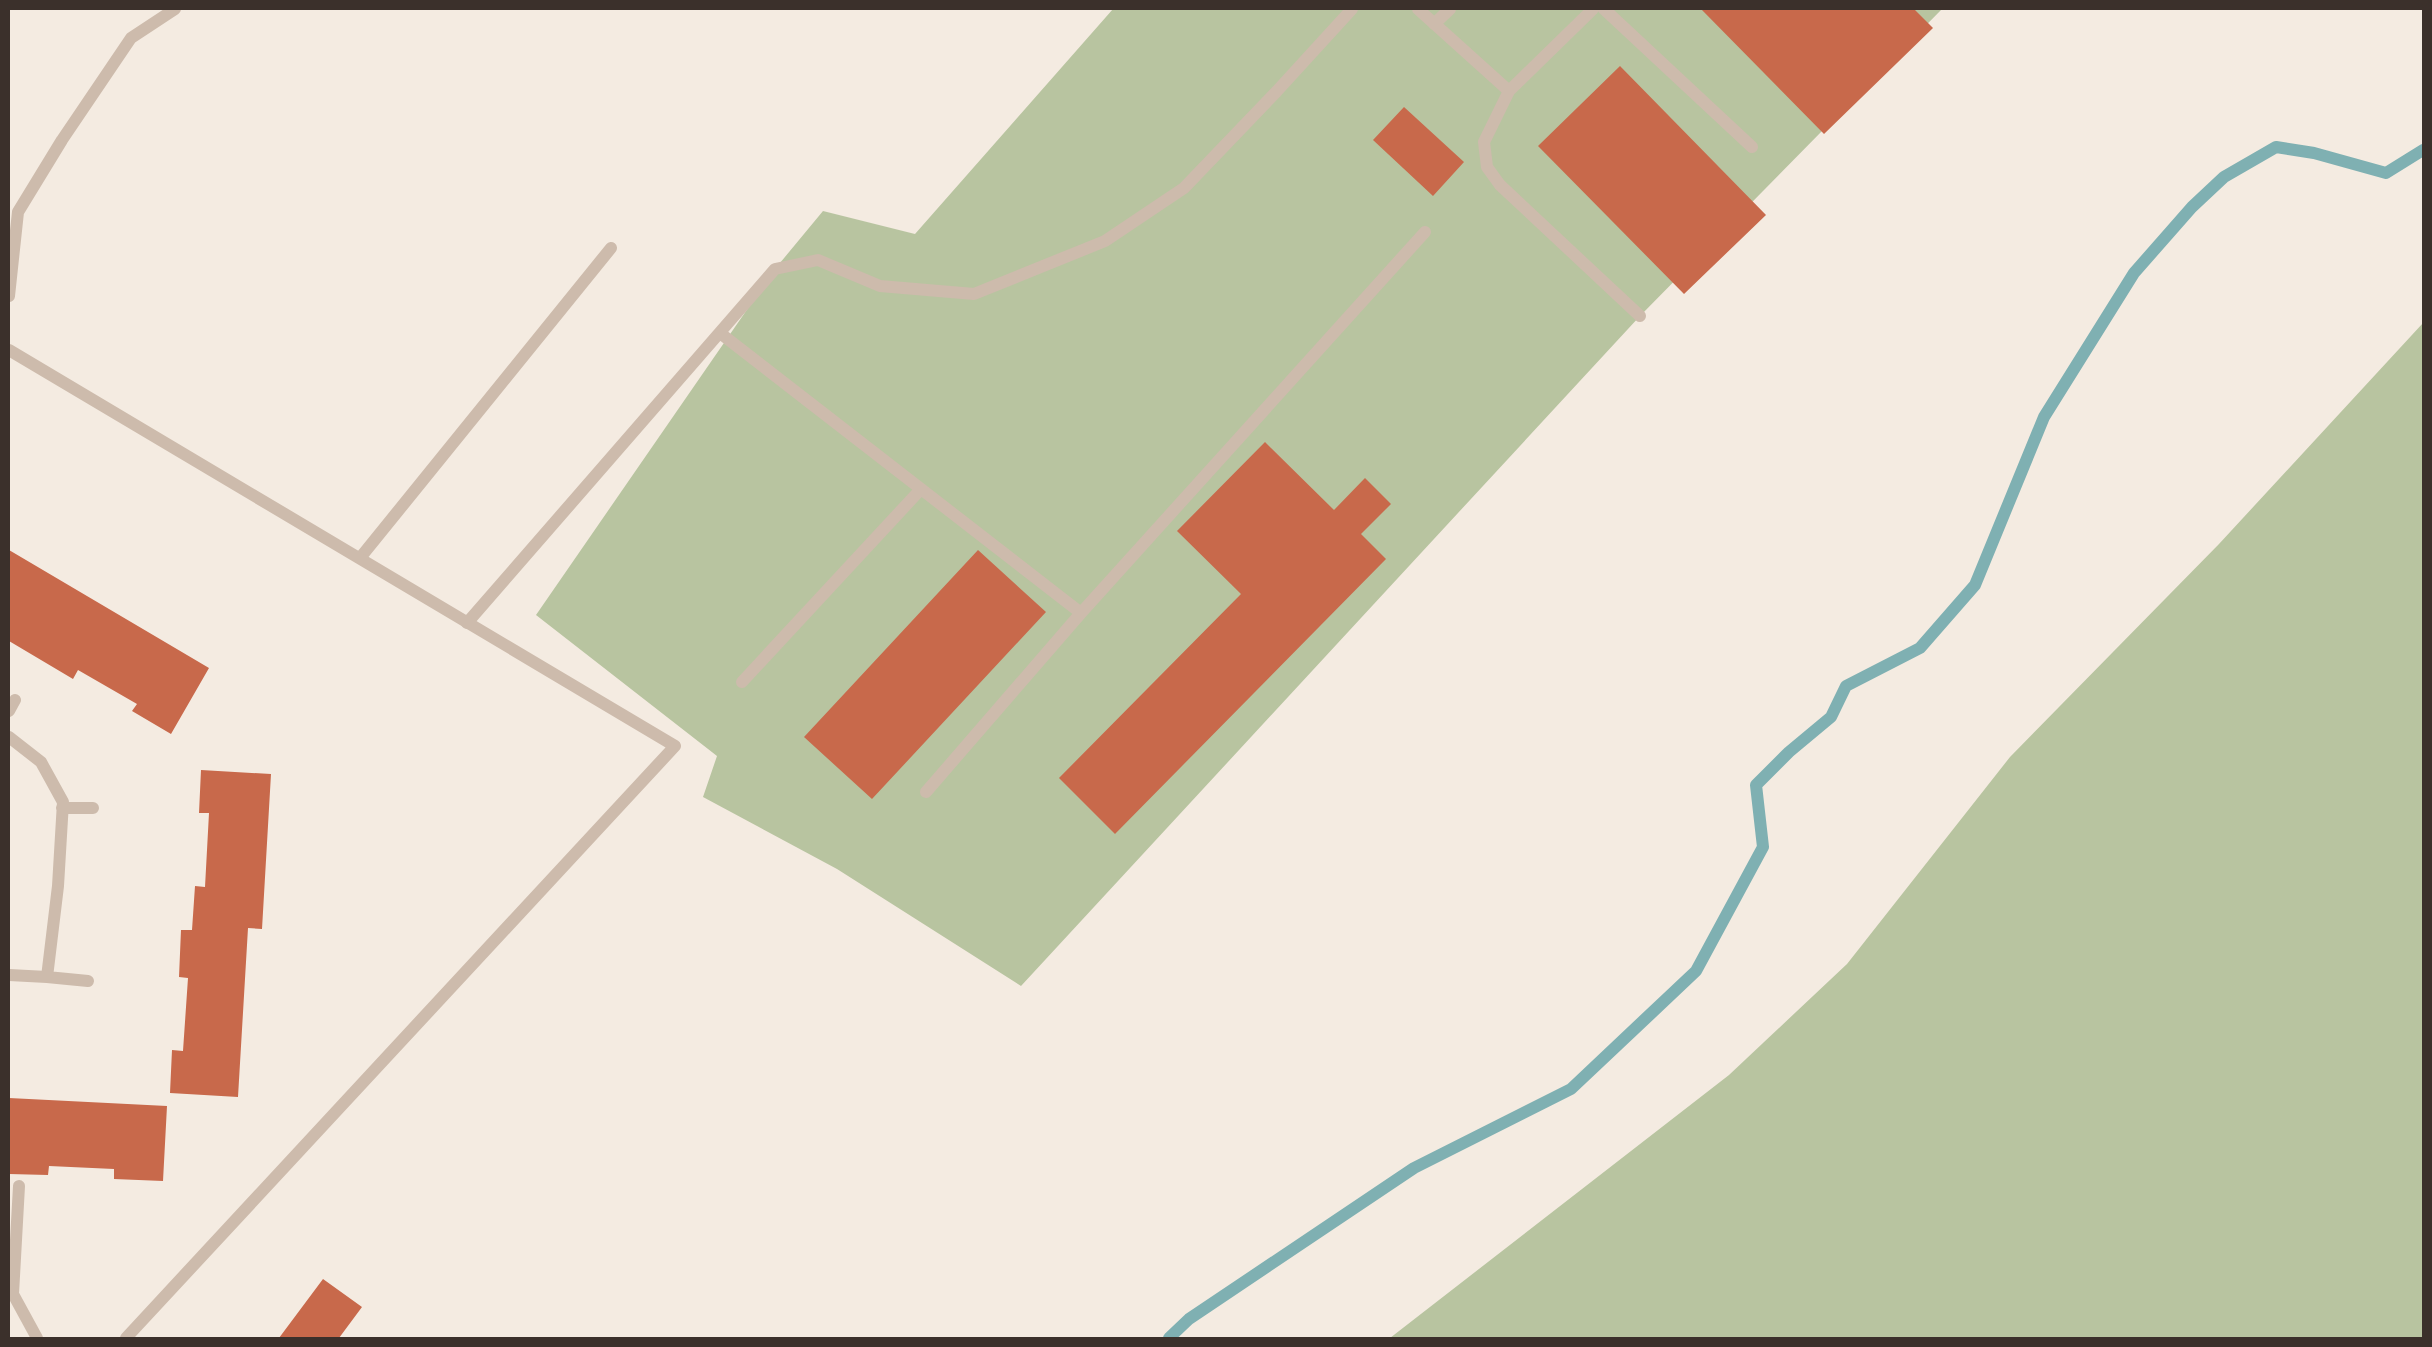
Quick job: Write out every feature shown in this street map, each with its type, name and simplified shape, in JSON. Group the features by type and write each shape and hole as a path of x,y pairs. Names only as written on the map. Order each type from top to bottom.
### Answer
{"street":[{"path":"9,296 18,212 62,140 131,38 175,9"},
{"path":"468,622 775,269 818,260 880,286 974,294 1105,241 1184,188 1352,9"},
{"path":"1418,9 1509,91"},
{"path":"1434,24 1450,9"},
{"path":"1593,9 1509,91 1484,142 1487,167 1500,185 1640,316"},
{"path":"1604,9 1752,147"},
{"path":"926,792 1081,613 1425,232"},
{"path":"360,558 611,248"},
{"path":"720,333 1081,613"},
{"path":"9,350 675,746 126,1338"},
{"path":"742,682 921,488"},
{"path":"9,737 42,762 63,802 58,886 47,977"},
{"path":"62,808 92,808"},
{"path":"9,974 88,981"},
{"path":"20,1186 14,1294 37,1338"}],"green space":[{"path":"1113,9 1942,9 1640,316 1021,986 837,869 703,797 717,756 536,615 775,269 823,211 915,234"},
{"path":"2423,323 2423,1338 1390,1338 1729,1075 1847,964 2010,757 2219,544"}],"building":[{"path":"1701,9 1914,9 1933,28 1824,134"},
{"path":"1620,66 1766,215 1684,294 1538,146"},
{"path":"1404,107 1464,162 1433,196 1373,140"},
{"path":"1265,442 1334,510 1365,478 1391,504 1361,534 1386,559 1115,834 1059,778 1241,594 1177,531"},
{"path":"9,550 209,668 171,734 132,711 137,704 78,670 73,679 9,641"},
{"path":"978,550 1046,612 872,799 804,737"},
{"path":"201,770 271,774 262,929 248,928 238,1097 170,1093 172,1050 183,1051 188,978 179,977 181,930 192,930 195,886 205,887 209,813 199,813"},
{"path":"9,1098 167,1106 163,1181 114,1179 114,1169 49,1166 48,1175 9,1174"},
{"path":"323,1279 362,1307 339,1338 279,1338"}],"waterway":[{"path":"1169,1338 1189,1319 1414,1168 1571,1089 1696,971 1763,847 1756,785 1789,752 1831,717 1846,686 1920,648 1975,585 2044,417 2134,273 2192,207 2224,177 2276,147 2314,153 2386,173 2423,150"}]}
